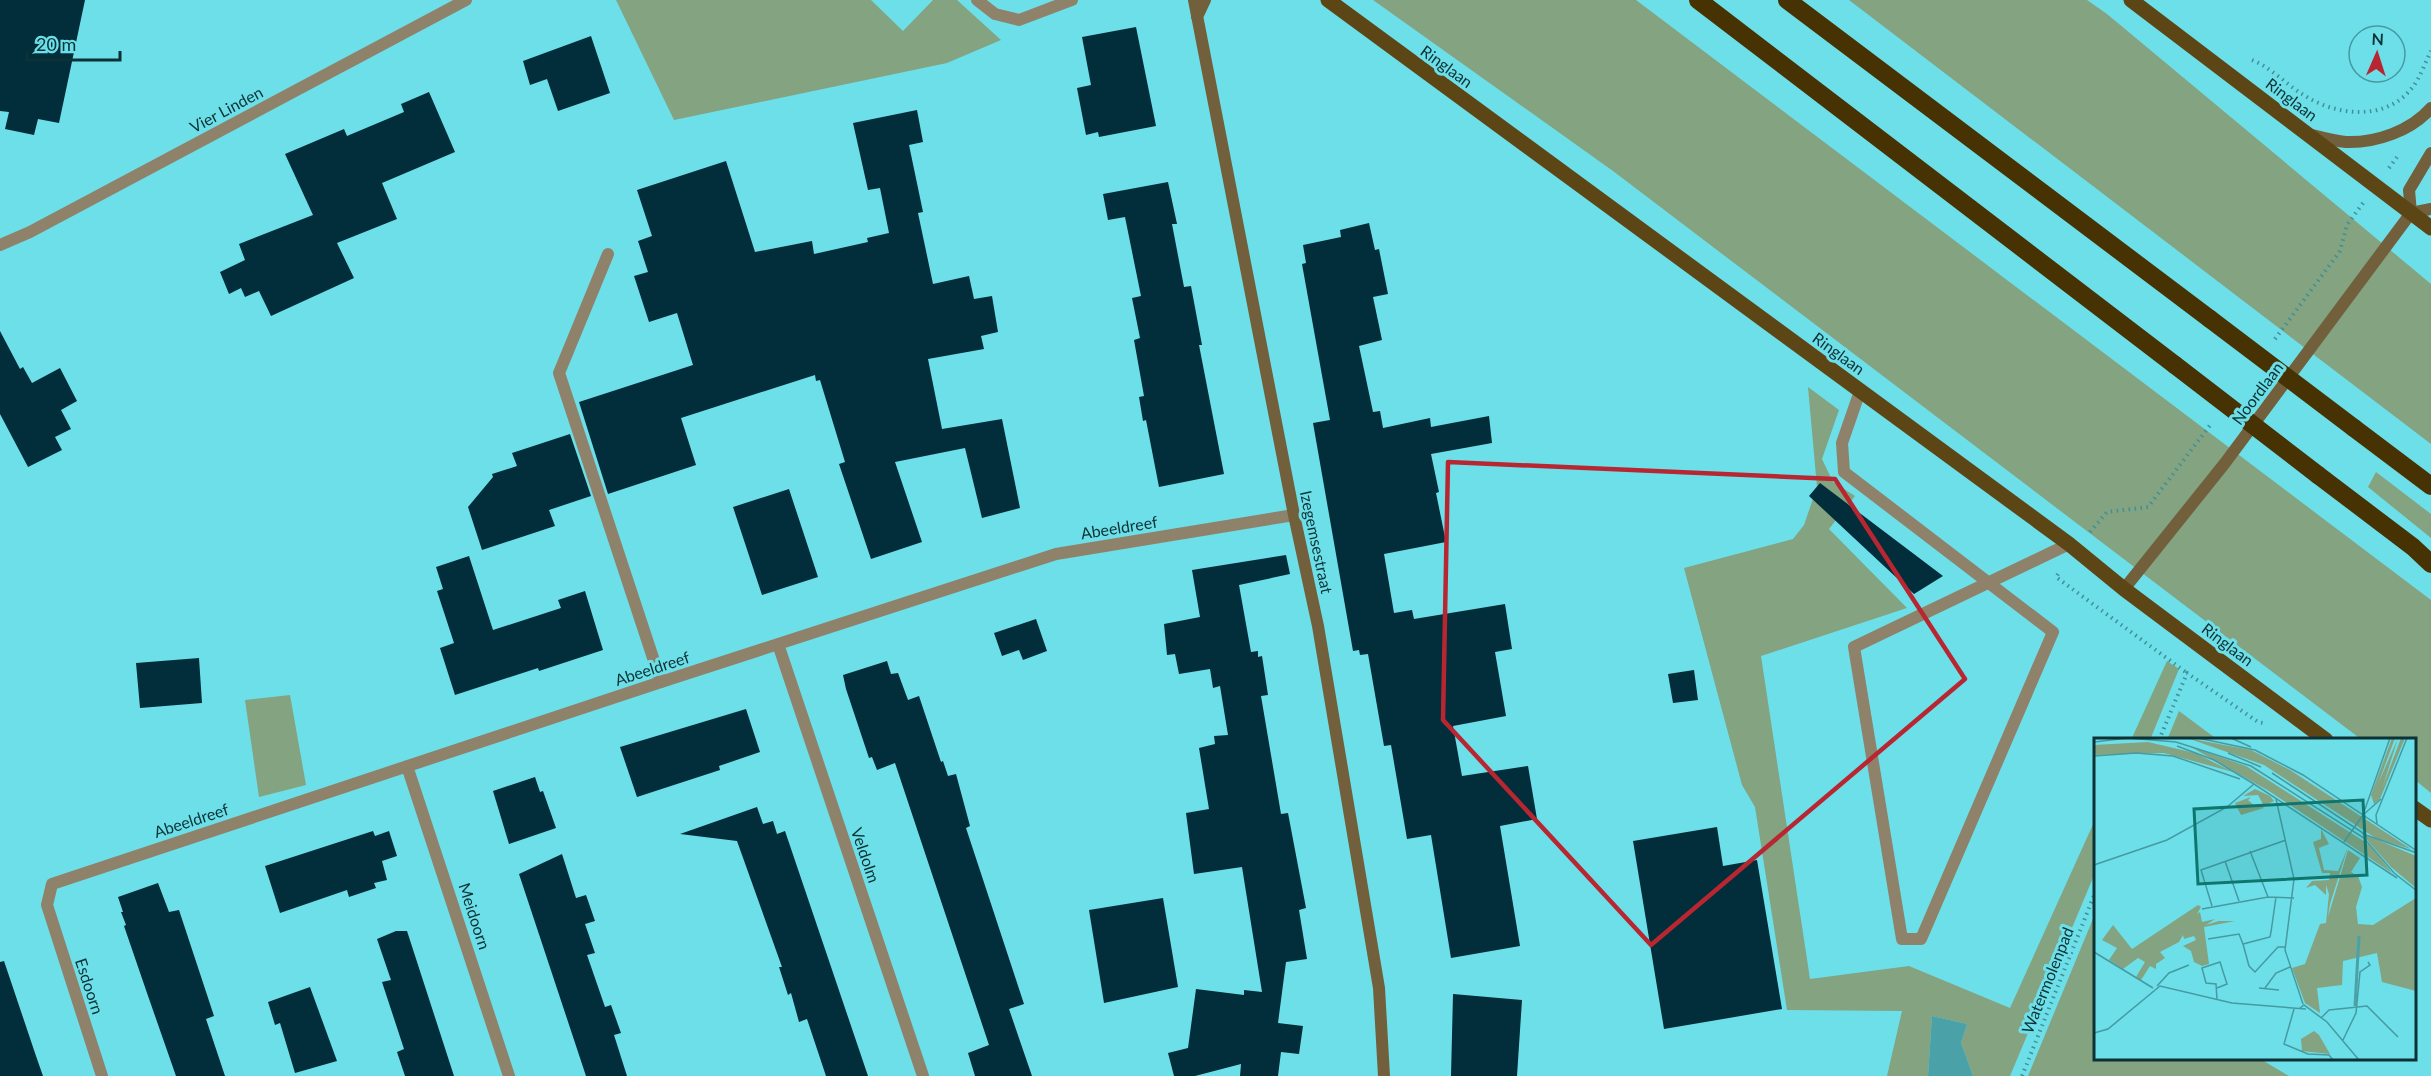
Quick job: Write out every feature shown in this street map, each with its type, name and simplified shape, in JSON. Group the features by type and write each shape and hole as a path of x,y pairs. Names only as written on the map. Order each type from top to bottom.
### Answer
{"highway":[{"path":"1698,0 2413,547 2431,564"},
{"path":"1787,0 2431,486"}],"main road":[{"name":"Ringlaan","path":"1328,0 2072,547 2124,589 2323,738"},
{"name":"Ringlaan","path":"2131,0 2431,228"},
{"path":"2416,809 2431,820"}],"street":[{"name":"Vier Linden","path":"0,246 466,0"},
{"path":"977,0 995,14 1019,20 1072,0"},
{"name":"Izegemsestraat","path":"1194,0 1294,515 1318,626 1379,988 1384,1076"},
{"path":"1197,17 1205,0"},
{"path":"2308,134 2346,142 2392,135 2409,127 2431,108"},
{"path":"2431,153 2409,190 2411,213 2431,209"},
{"name":"Noordlaan","path":"2124,589 2225,463 2411,213"},
{"path":"608,254 559,373 661,682"},
{"path":"1860,391 1842,443 1844,472 1988,583 2053,632 1921,939 1902,939 1854,646 1988,583 2072,547"},
{"name":"Abeeldreef","path":"47,905 52,884 1056,554 1294,515"},
{"name":"Veldolm","path":"778,644 923,1076"},
{"name":"Meidoorn","path":"407,766 509,1076"},
{"name":"Esdoorn","path":"47,905 102,1076"}],"path":[{"path":"2246,58 2256,62 2304,96 2336,111 2384,109 2398,102 2412,88 2431,51"},
{"path":"2072,547 2056,577 2187,673 2258,722 2268,724"},
{"path":"2160,738 2187,673"},
{"name":"Watermolenpad","path":"2022,1076 2094,896"}],"highlighted area":[{"path":"1448,462 1835,479 1965,679 1651,945 1443,720"}],"green space":[{"path":"616,0 871,0 903,31 933,0 957,0 1001,40 947,63 674,120"},
{"path":"1373,0 1636,0 2431,600 2431,793 2416,781 2416,738 2359,738 1613,171"},
{"path":"1849,0 2087,0 2107,14 2431,284 2431,444"},
{"path":"1808,387 1839,410 1822,459 1833,482 1855,496 1829,529 1907,608 1761,656 1810,979 1909,966 2010,1008 2094,822 2094,875 2010,1076 1973,1076 1961,1043 1967,1024 1932,1016 1928,1076 1887,1076 1902,1011 1787,1010 1755,807 1742,785 1684,568 1793,539 1804,525 1817,487"},
{"path":"2376,472 2431,514 2431,538 2368,487"},
{"path":"2167,661 2179,669 2151,738 2132,738"},
{"path":"290,695 306,785 259,797 245,700"},
{"path":"2179,711 2215,738 2168,738"},
{"path":"2094,916 2094,1061 2264,1061 2289,1076 2028,1076"}],"water":[{"path":"1932,1016 1967,1024 1961,1043 1973,1076 1928,1076"}],"building":[{"path":"0,0 85,0 59,123 38,119 34,135 5,129 9,112 0,111"},
{"path":"1136,27 1156,126 1099,137 1098,132 1086,135 1077,88 1091,85 1082,37"},
{"path":"591,36 610,93 558,111 547,79 530,85 523,61"},
{"path":"429,92 455,152 382,183 397,219 337,243 354,278 271,316 259,291 245,297 241,288 229,294 220,272 245,260 239,244 313,215 285,154 344,129 347,136 404,112 401,104"},
{"path":"917,110 923,142 909,145 923,212 918,213 933,284 969,276 974,299 992,296 998,332 981,336 984,349 928,359 942,429 1002,419 1020,508 982,518 965,448 895,462 922,542 871,559 839,464 845,462 820,380 816,381 815,375 681,418 696,465 608,494 579,402 693,365 677,313 649,322 634,276 648,272 638,241 652,236 637,190 726,161 755,252 812,241 814,254 868,242 867,238 889,233 880,188 868,190 853,123"},
{"path":"1168,182 1177,224 1172,224 1184,287 1191,286 1202,345 1199,345 1224,474 1159,487 1146,420 1143,421 1139,397 1144,396 1134,340 1140,338 1132,298 1141,296 1125,217 1108,220 1103,194"},
{"path":"1369,223 1375,250 1379,249 1388,294 1373,297 1382,340 1359,346 1373,412 1380,411 1383,428 1430,418 1431,427 1489,416 1492,443 1431,454 1446,542 1384,554 1394,613 1412,610 1414,619 1505,604 1512,649 1495,652 1506,716 1453,726 1462,776 1528,766 1537,819 1500,826 1520,946 1451,958 1431,835 1407,839 1391,745 1384,746 1368,654 1360,655 1359,650 1353,651 1313,423 1330,420 1302,264 1306,263 1303,245 1341,237 1340,230"},
{"path":"0,331 20,369 23,367 32,383 60,368 77,401 61,410 71,429 55,437 62,450 28,467 0,414"},
{"path":"570,434 591,496 549,510 555,526 482,550 468,507 493,477 492,474 517,466 512,453"},
{"path":"1820,483 1943,576 1914,594 1809,496"},
{"path":"789,489 818,577 762,595 733,507"},
{"path":"1286,555 1290,574 1239,585 1251,652 1258,651 1258,657 1262,656 1268,695 1261,696 1281,814 1288,813 1306,908 1299,910 1307,959 1286,962 1278,1023 1303,1026 1299,1054 1281,1052 1278,1076 1240,1076 1241,1064 1195,1076 1174,1076 1168,1053 1188,1048 1196,989 1244,995 1244,990 1262,992 1242,867 1194,874 1186,813 1209,809 1199,748 1215,744 1214,736 1228,735 1220,686 1213,688 1210,669 1179,674 1175,654 1167,655 1164,624 1200,617 1192,570"},
{"path":"469,556 493,630 561,608 558,600 585,591 603,650 455,695 440,648 454,643 437,591 443,589 436,567"},
{"path":"1036,619 1047,651 1023,660 1019,650 1002,656 994,633"},
{"path":"199,658 202,703 140,708 136,663"},
{"path":"887,661 891,674 898,673 908,700 919,696 941,762 943,761 948,776 956,774 970,826 966,828 1024,1004 1009,1009 1032,1076 975,1076 968,1053 989,1045 895,763 877,770 872,757 869,758 843,675"},
{"path":"1694,670 1698,700 1673,703 1668,674"},
{"path":"746,709 760,752 719,766 720,770 637,797 620,747"},
{"path":"535,777 540,792 543,791 556,828 509,844 493,791"},
{"path":"757,807 763,824 773,821 777,834 785,831 868,1076 826,1076 807,1019 799,1022 791,993 788,995 779,967 782,967 737,841 680,834"},
{"path":"1717,827 1723,866 1757,860 1782,1009 1664,1029 1633,841"},
{"path":"373,831 375,836 389,831 397,856 382,861 387,880 374,883 376,888 349,897 347,890 280,913 265,866"},
{"path":"562,854 576,898 586,895 595,921 585,924 595,953 587,955 605,1007 611,1005 621,1033 614,1035 627,1076 586,1076 519,874"},
{"path":"158,883 169,912 179,910 214,1016 206,1019 225,1076 176,1076 147,993 124,926 126,925 118,897"},
{"path":"1163,898 1178,987 1104,1003 1089,910"},
{"path":"396,931 407,931 454,1076 405,1076 397,1052 404,1049 382,982 391,980 377,939"},
{"path":"4,961 43,1076 0,1076 0,962"},
{"path":"310,987 337,1061 295,1073 280,1023 275,1025 268,1002"},
{"path":"1453,994 1522,1000 1517,1076 1451,1076"}]}
